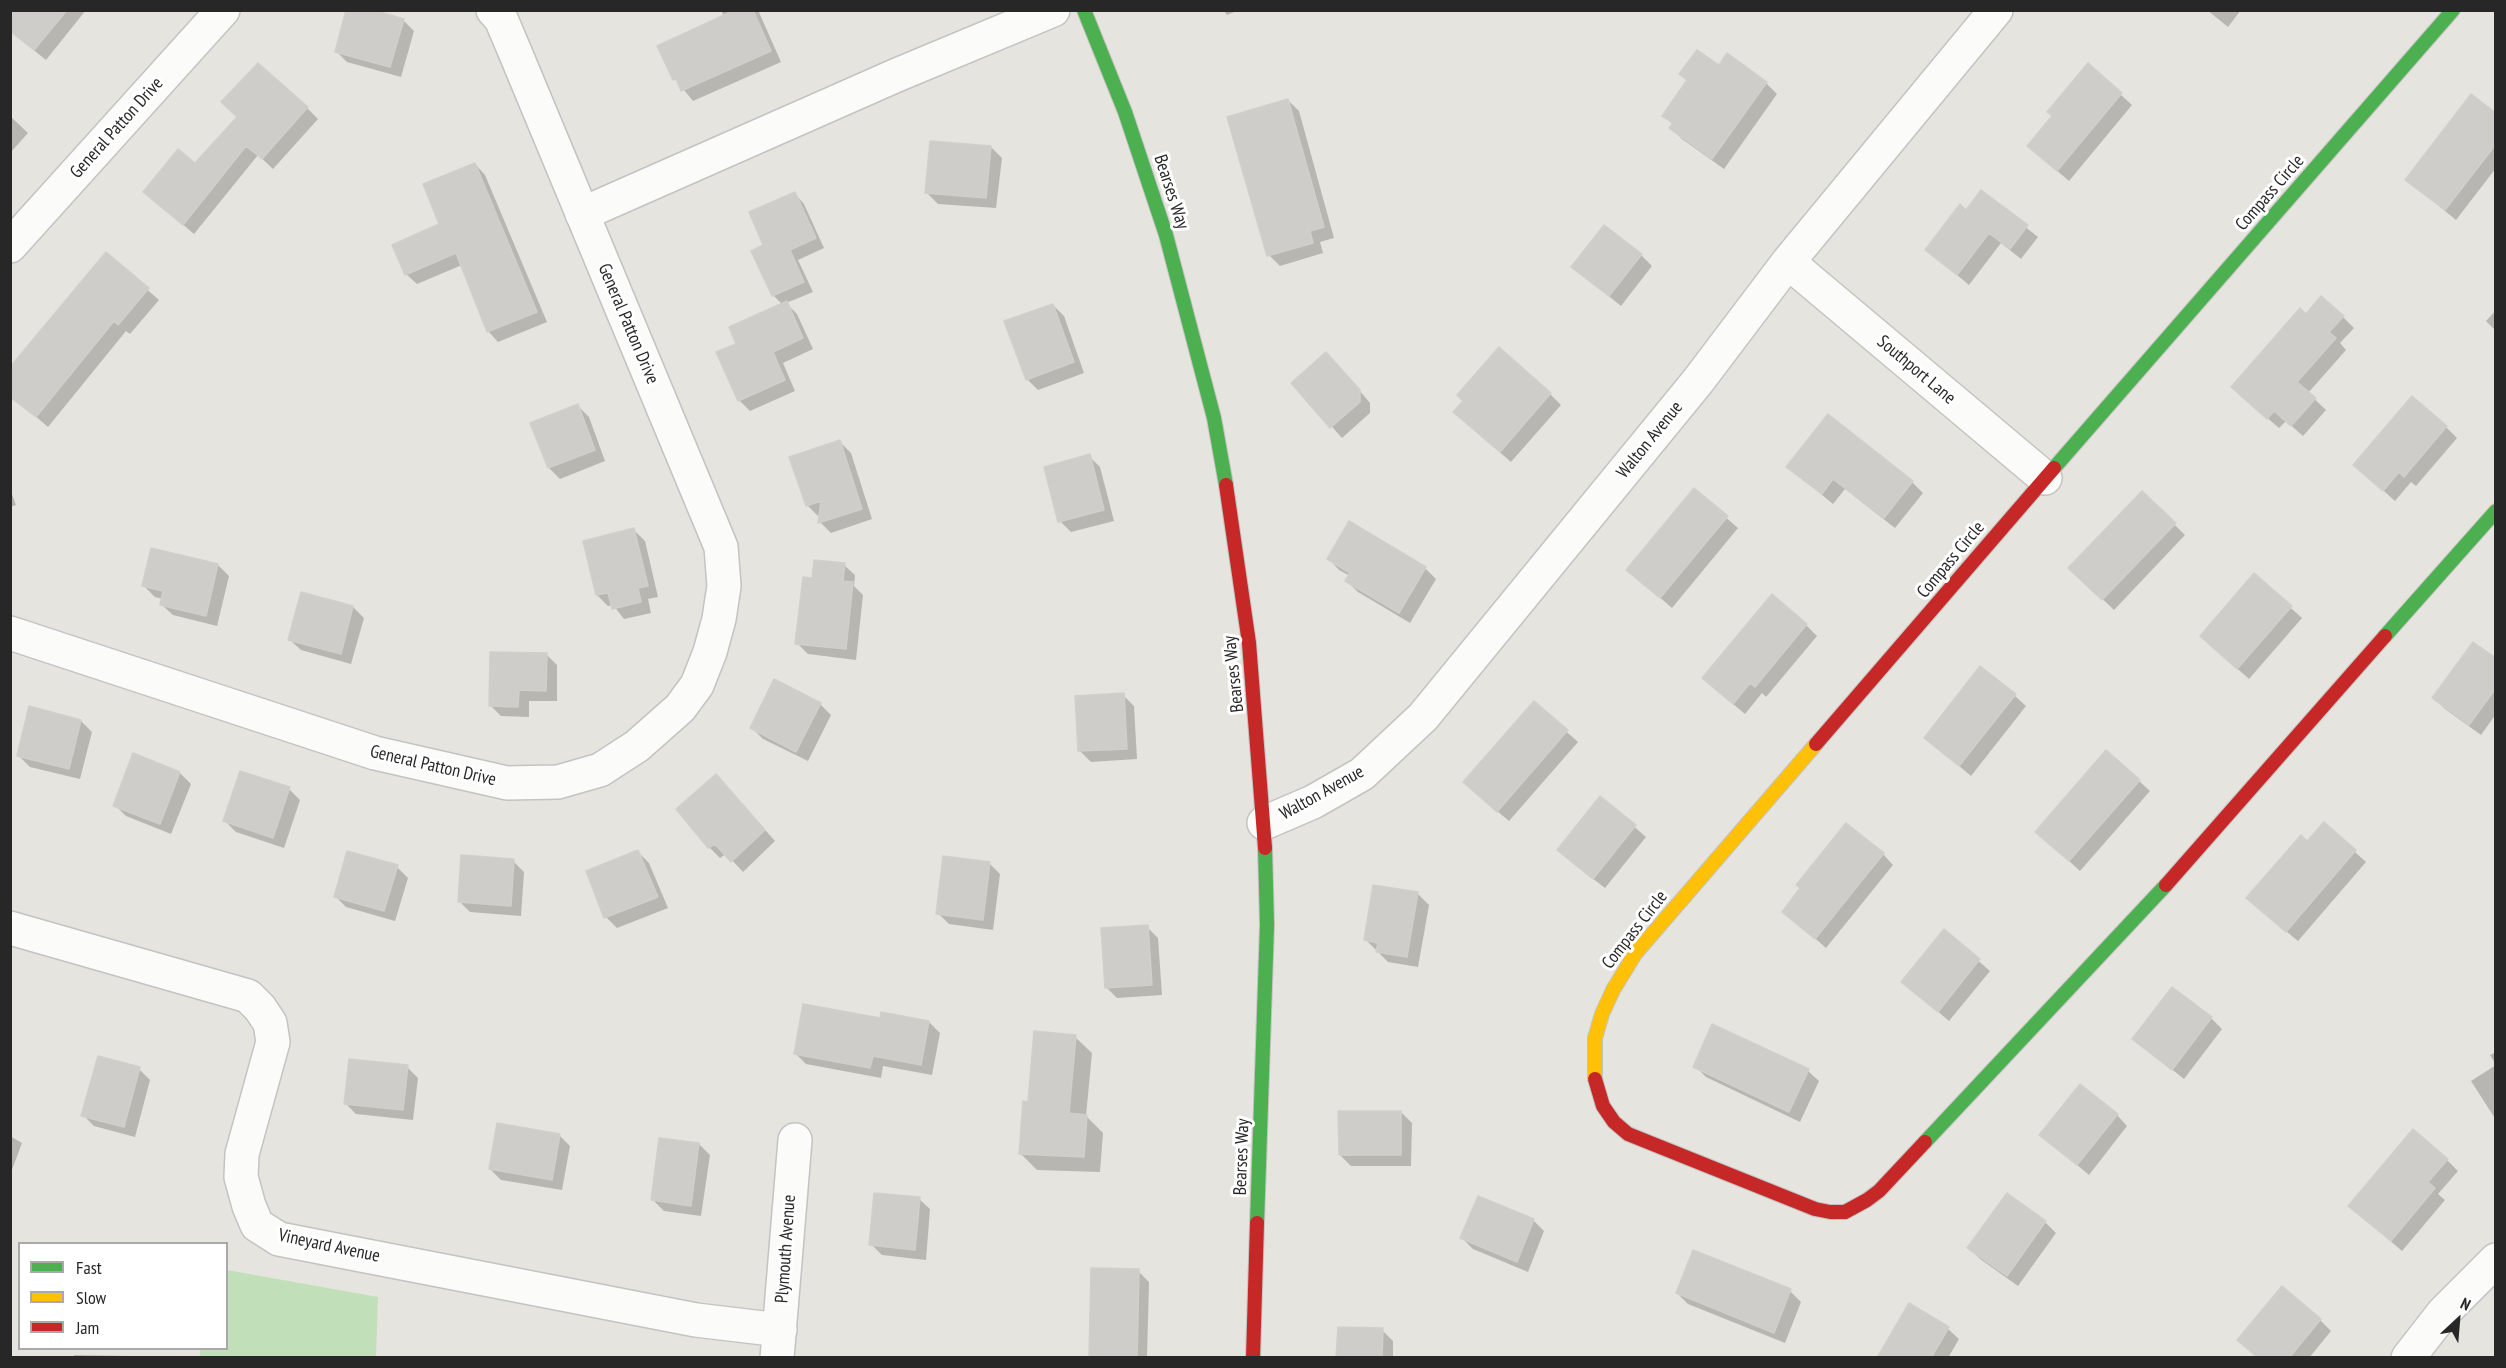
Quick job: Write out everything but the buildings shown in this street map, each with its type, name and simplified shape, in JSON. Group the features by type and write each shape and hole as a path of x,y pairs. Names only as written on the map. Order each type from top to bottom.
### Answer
{"street":[{"name":"General Patton Drive","path":"10,246 224,10"},
{"name":"General Patton Drive","path":"10,633 375,753 507,783 558,782 600,770 637,746 680,708 697,685 710,652 719,619 723,586 721,547 501,19 493,10"},
{"path":"582,214 886,80 1053,10"},
{"name":"Bearses Way","path":"1084,10 1125,112 1166,235 1214,418 1237,551 1249,643 1264,823 1266,979 1253,1358"},
{"name":"Walton Avenue","path":"1264,823 1313,802 1362,774 1423,717 1698,381 1788,262 1996,10"},
{"name":"Compass Circle","path":"2453,10 1647,939 1623,971 1602,1014 1595,1038 1595,1085 1603,1106 1614,1122 1628,1134 1646,1143 1815,1209 1845,1212 1868,1200 2155,897 2496,511"},
{"name":"Southport Lane","path":"1788,262 2045,478"},
{"name":"Vineyard Avenue","path":"10,927 248,996 260,1008 270,1023 273,1042 242,1154 241,1176 257,1225 279,1239 696,1320 778,1343"},
{"name":"Plymouth Avenue","path":"778,1343 795,1140"},
{"path":"2408,1358 2443,1314 2496,1260"}],"green space":[{"path":"228,1270 378,1297 376,1357 200,1357 200,1350 228,1350"}],"traffic: fast":[{"path":"1084,10 1125,112 1166,235 1214,418 1226,485"},
{"path":"2054,468 2453,10"},
{"path":"2385,636 2496,511"},
{"path":"1257,1223 1267,925 1265,848"},
{"path":"1925,1142 2166,885"}],"traffic: slow":[{"path":"1595,1079 1595,1038 1602,1014 1613,990 1635,954 1816,744"}],"traffic: jam":[{"path":"1816,744 2054,468"},
{"path":"1226,485 1249,643 1265,848"},
{"path":"2166,885 2385,636"},
{"path":"1595,1079 1603,1106 1614,1122 1628,1134 1815,1209 1830,1212 1845,1212 1867,1200 1879,1191 1925,1142"},
{"path":"1253,1358 1257,1223"}]}
